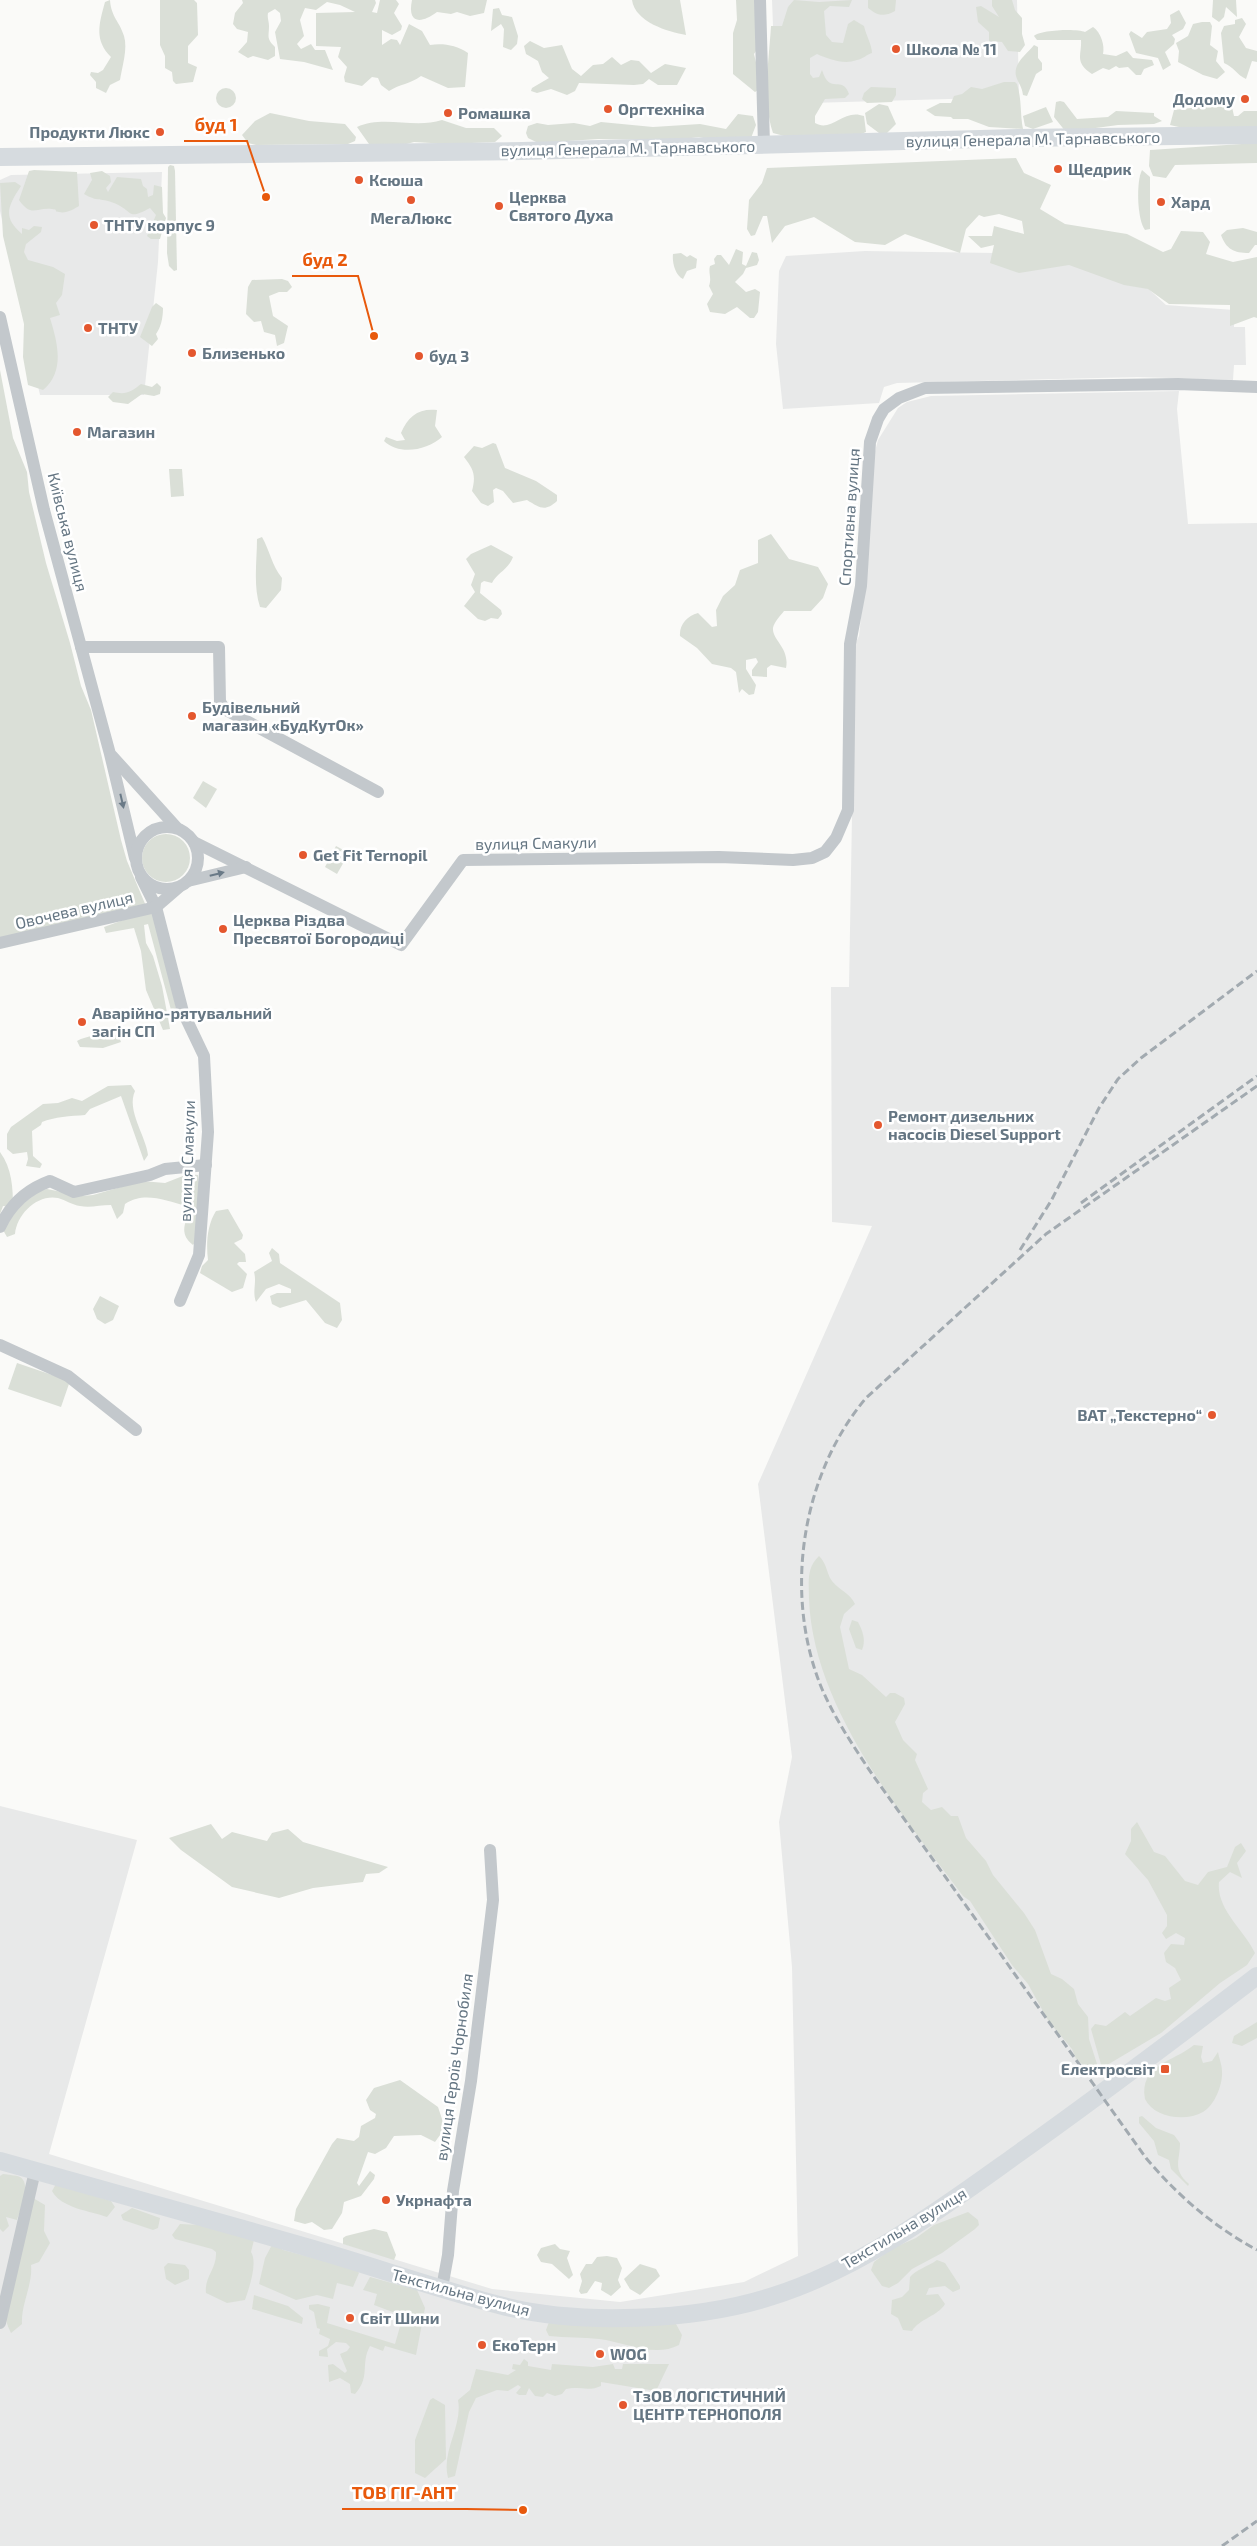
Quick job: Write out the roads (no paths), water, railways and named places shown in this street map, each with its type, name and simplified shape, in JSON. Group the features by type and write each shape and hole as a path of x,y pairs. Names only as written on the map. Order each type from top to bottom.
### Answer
{"street":[{"path":"760,0 764,144"},
{"name":"вулиця Генерала М. Тарнавського","path":"0,157 522,151 764,144 1257,135"},
{"name":"Київська вулиця","path":"0,317 44,510 110,754 135,858"},
{"name":"Спортивна вулиця","path":"825,852 836,838 848,810 850,644 861,586 870,442 878,419 884,410 899,398 925,388 1178,384 1257,388"},
{"path":"81,647 219,647 220,702 226,710 378,792"},
{"path":"110,754 177,828"},
{"path":"156,907 184,884 195,872 198,862 194,842 184,831 177,828 162,827 148,832 141,839 135,858 141,877 159,888 184,884 246,867"},
{"name":"вулиця Смакули","path":"194,842 401,946 463,860 710,857 793,860 812,858 825,852"},
{"name":"вулиця Смакули","path":"141,877 156,907 183,1012 204,1056 208,1132 199,1255 180,1301"},
{"name":"Овочева вулиця","path":"0,944 156,907"},
{"path":"0,1227 15,1204 33,1187 50,1181 74,1192 150,1175 165,1169 206,1165"},
{"path":"0,1345 68,1376 136,1430"},
{"name":"вулиця Героїв Чорнобиля","path":"442,2288 448,2255 453,2191 471,2081 493,1900 490,1850"},
{"name":"Текстильна вулиця","path":"0,2161 500,2306 583,2317 674,2314 771,2297 802,2286 895,2238 972,2186 1131,2073 1257,1976"},
{"path":"0,2323 35,2171"}],"railway":[{"path":"1020,1250 1051,1201 1099,1108 1118,1079 1141,1058 1257,971"},
{"path":"1081,1203 1257,1076"},
{"path":"1257,1086 1046,1234 866,1398 844,1429 826,1463 813,1499 805,1537 802,1576 803,1615 810,1653 822,1689 839,1722 872,1774 1146,2158 1197,2209 1226,2231 1257,2250"},
{"path":"1222,2546 1257,2521"}],"place":[{"name":"Школа № 11","path":"896,49"},
{"name":"Додому","path":"1245,99"},
{"name":"Оргтехніка","path":"608,109"},
{"name":"Ромашка","path":"448,113"},
{"name":"Продукти Люкс","path":"160,132"},
{"name":"Щедрик","path":"1058,169"},
{"name":"Ксюша","path":"359,180"},
{"name":"буд 1","path":"266,197"},
{"name":"МегаЛюкс","path":"411,200"},
{"name":"Хард","path":"1161,202"},
{"name":"Церква Святого Духа","path":"499,206"},
{"name":"ТНТУ корпус 9","path":"94,225"},
{"name":"ТНТУ","path":"88,328"},
{"name":"буд 2","path":"374,336"},
{"name":"Близенько","path":"192,353"},
{"name":"буд 3","path":"419,356"},
{"name":"Магазин","path":"77,432"},
{"name":"Будівельний магазин «БудКутОк»","path":"192,716"},
{"name":"Get Fit Ternopil","path":"303,855"},
{"name":"Церква Різдва Пресвятої Богородиці","path":"223,929"},
{"name":"Аварійно-рятувальний загін СП","path":"82,1022"},
{"name":"Ремонт дизельних насосів Diesel Support","path":"878,1125"},
{"name":"ВАТ „Текстерно“","path":"1212,1415"},
{"name":"Електросвіт","path":"1165,2069"},
{"name":"Укрнафта","path":"386,2200"},
{"name":"Світ Шини","path":"350,2318"},
{"name":"ЕкоТерн","path":"482,2345"},
{"name":"WOG","path":"600,2354"},
{"name":"ТзОВ ЛОГІСТИЧНИЙ ЦЕНТР ТЕРНОПОЛЯ","path":"623,2405"},
{"name":"ТОВ ГІГ-АНТ","path":"523,2510"}]}
